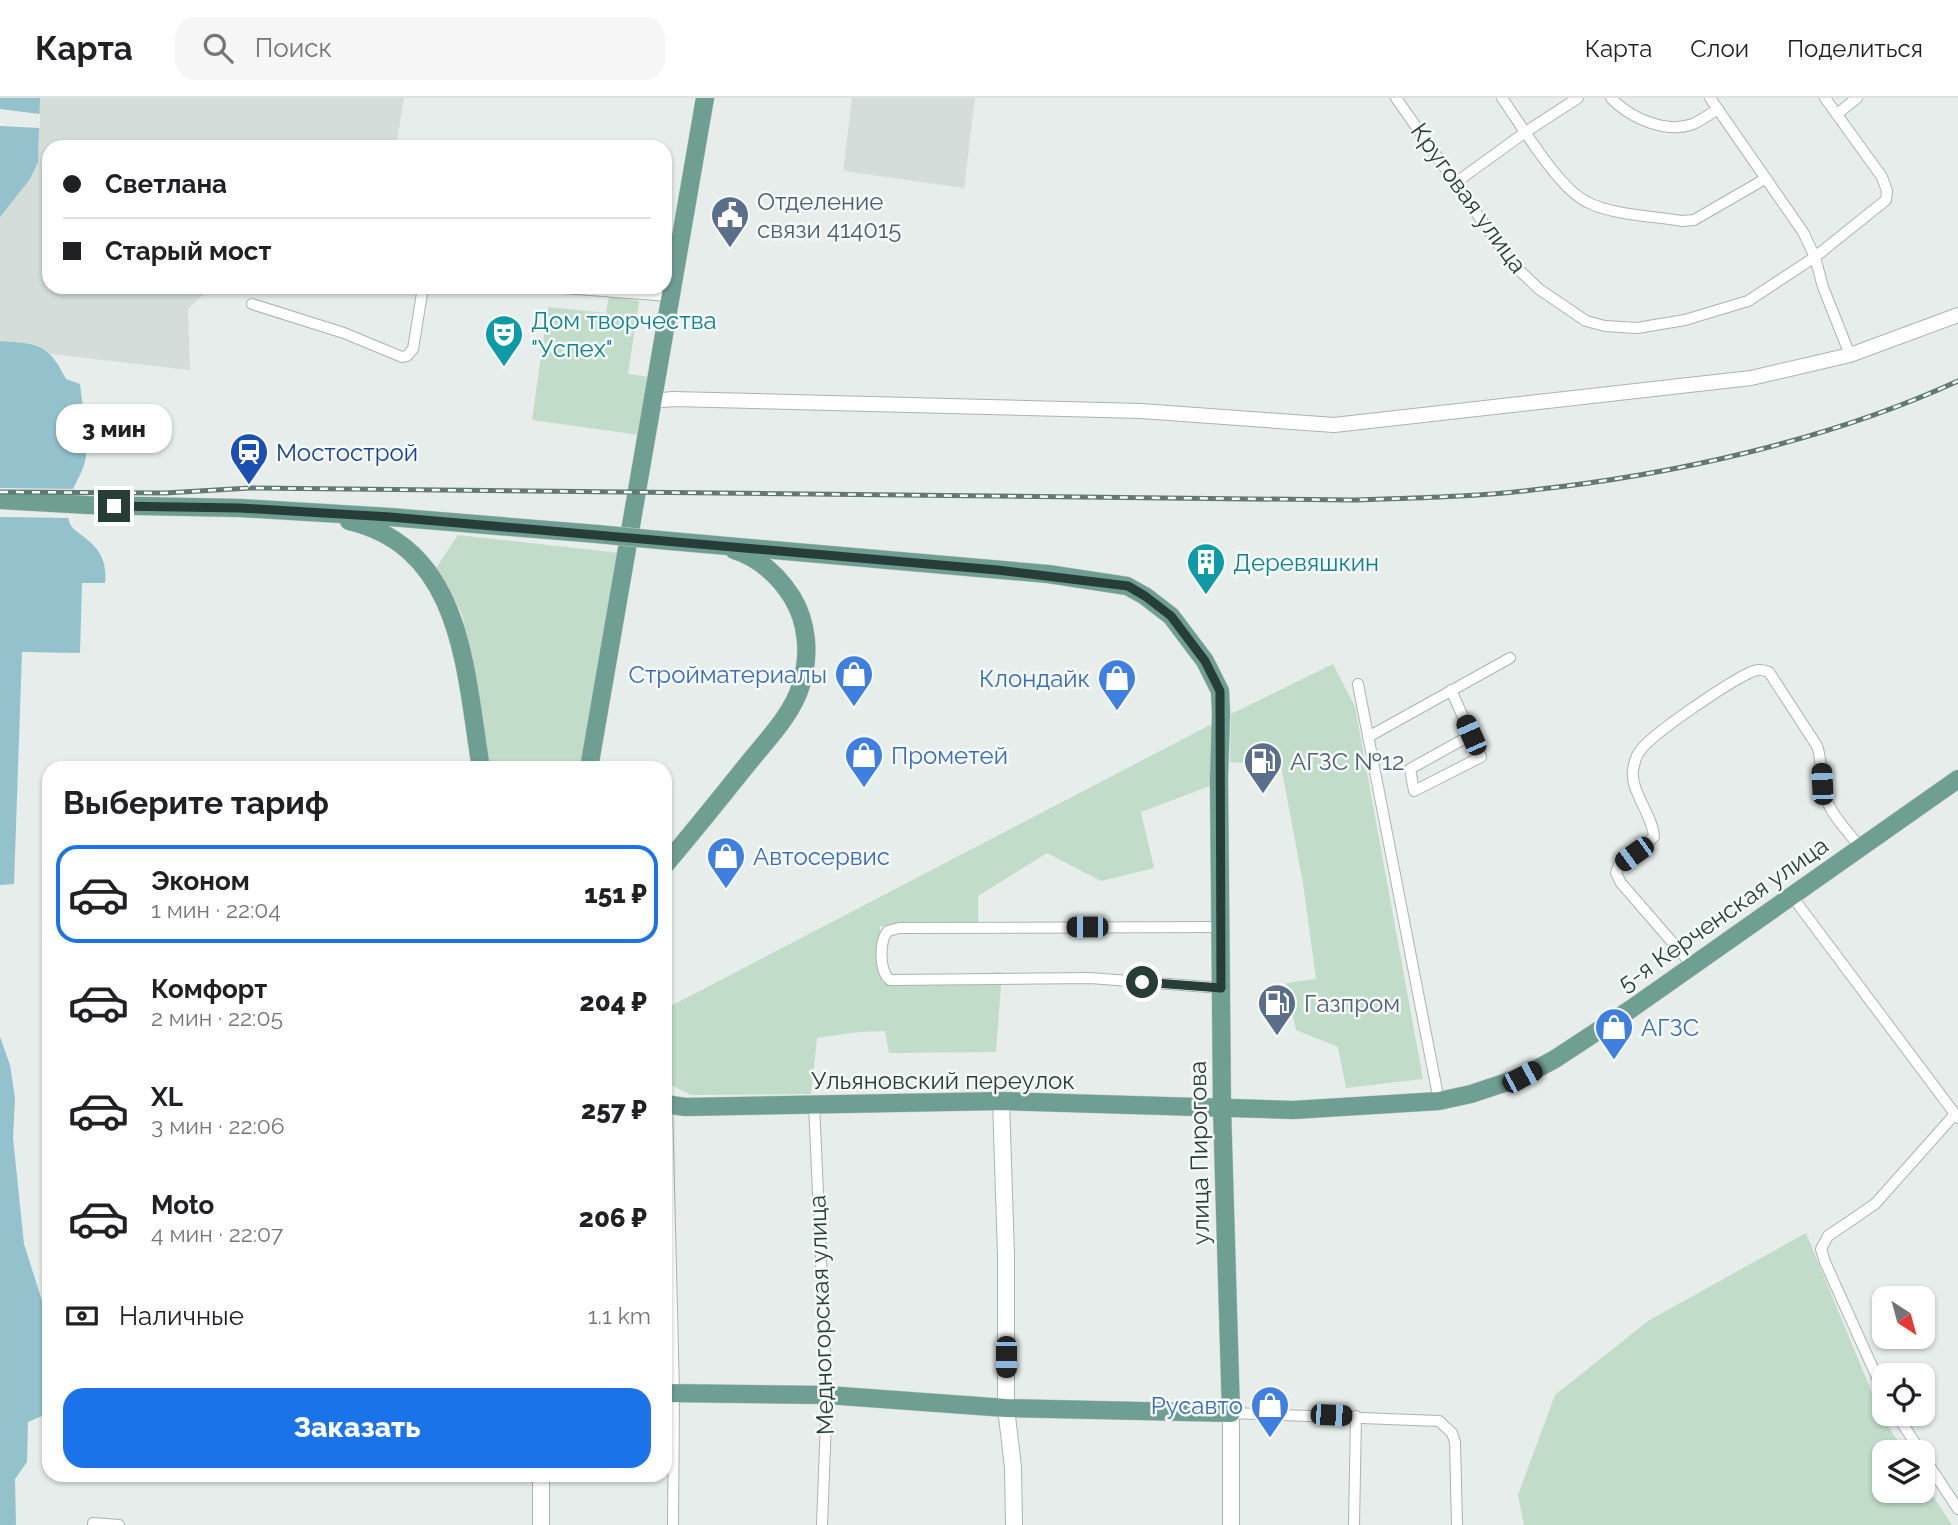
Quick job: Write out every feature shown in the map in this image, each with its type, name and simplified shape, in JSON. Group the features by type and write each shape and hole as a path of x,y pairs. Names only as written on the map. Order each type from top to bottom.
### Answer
{"main road":[{"path":"672,285 705,98"},
{"path":"590,761 670,296"},
{"path":"0,500 88,505"},
{"path":"0,509 88,505 165,506 390,517 714,544 752,557 766,567 798,607 805,628 806,646 801,688 773,733 672,856"},
{"path":"307,513 353,522 378,532 414,556 441,590 451,612 459,641 480,761"},
{"name":"улица Пирогова","path":"714,544 1048,575 1128,586 1171,616 1214,676 1220,691 1221,713 1219,779 1222,1108 1231,1413 1231,1525"},
{"name":"5-я Керченская улица","path":"1222,1108 1293,1110 1439,1101 1471,1094 1522,1077 1556,1059 1958,779"},
{"path":"1001,1101 1006,1256 1006,1408 1013,1467 1013,1525"},
{"name":"Ульяновский переулок","path":"672,1105 685,1107 1001,1101 1222,1108"},
{"path":"672,1394 827,1395 1006,1408 1231,1413"},
{"path":"541,1482 541,1525"}],"street":[{"name":"Круговая улица","path":"1396,98 1503,251 1539,289 1587,321 1605,326 1637,328 1685,320 1748,301 1815,257 1886,200 1887,191 1882,177 1837,114"},
{"path":"1502,98 1566,188 1602,208 1682,221 1694,220 1765,179"},
{"path":"1455,183 1578,98"},
{"path":"1611,98 1635,117 1667,126 1693,124 1718,109"},
{"path":"1710,98 1803,232 1815,257 1823,287 1850,355"},
{"path":"1825,98 1837,114 1857,98"},
{"path":"252,304 344,333 402,357 407,356 413,349 422,294"},
{"path":"644,294 670,296"},
{"path":"653,401 673,399 1141,411 1334,425 1751,378 1850,355 1958,315"},
{"path":"1368,737 1510,657"},
{"path":"1692,965 1621,883 1616,873 1619,865 1654,837 1632,776 1635,761 1647,744 1698,705 1751,672 1762,669 1769,672 1814,738 1820,754 1822,784 1829,807 1860,847"},
{"path":"1358,684 1439,1101"},
{"path":"1451,690 1481,757 1414,790 1410,769 1471,735"},
{"path":"1791,895 1957,1116 1875,1204 1828,1236 1821,1249 1872,1366"},
{"path":"1220,927 899,928 888,931 882,940 884,971 891,980 1090,978 1221,988"},
{"name":"Медногорская улица","path":"814,1104 827,1395 822,1525"},
{"path":"1231,1413 1432,1419 1445,1425 1455,1442 1457,1525"},
{"path":"1354,1525 1356,1416"},
{"path":"1935,1474 1958,1509"},
{"path":"672,1481 673,1525"},
{"path":"93,1523 119,1525"}],"shaded area":[{"path":"40,98 404,98 397,140 42,140 42,294 204,294 188,309 190,370 51,354 34,344 0,341 0,217 38,162"},
{"path":"852,98 975,98 964,188 843,171"}],"green space":[{"path":"609,296 639,301 628,374 650,377 640,435 532,420 548,307 606,313"},
{"path":"458,535 620,553 581,761 489,761 462,614 436,568"},
{"path":"1333,664 1355,707 1423,1079 1346,1088 1338,1047 1296,1030 1286,983 1316,979 1303,883 1281,766 1230,762 1231,714"},
{"path":"1212,724 1210,786 1141,812 1154,868 1101,881 1047,853 978,896 978,924 880,926 882,975 890,980 1002,972 996,1052 889,1053 885,1031 859,1032 817,1038 811,1094 691,1095 672,1086 672,1005"},
{"path":"1806,1233 1872,1393 1872,1426 1888,1426 1897,1440 1872,1440 1872,1503 1935,1503 1935,1499 1952,1525 1524,1525 1518,1495 1555,1395 1648,1321"}],"water":[{"path":"0,98 40,98 38,162 30,179 0,217"},
{"path":"0,341 41,347 53,358 66,379 80,384 86,456 69,499 67,513 71,526 99,552 104,563 105,583 82,583 80,653 22,652 14,884 0,885"},
{"path":"0,1037 10,1065 15,1098 13,1138 24,1244 42,1301 42,1416 28,1422 27,1462 15,1479 16,1525 0,1525"}],"pier":[{"path":"0,109 40,114 40,128 0,126"},
{"path":"0,488 76,489 72,498 72,518 0,517"}],"railway":[{"path":"0,492 165,493 250,488 1352,500 1464,496 1640,475 1750,452 1857,421 1958,381"}],"place":[{"name":"Отделение связи 414015","path":"730,249"},
{"name":"Дом творчества \"Успех\"","path":"504,368"},
{"name":"Мостострой","path":"249,486"},
{"name":"Деревяшкин","path":"1206,596"},
{"name":"Стройматериалы","path":"854,708"},
{"name":"Клондайк","path":"1117,712"},
{"name":"Прометей","path":"864,789"},
{"name":"АГЗС №12","path":"1263,795"},
{"name":"Автосервис","path":"726,890"},
{"name":"Газпром","path":"1277,1037"},
{"name":"АГЗС","path":"1614,1061"},
{"name":"Русавто","path":"1270,1439"}],"route":[{"path":"114,506 240,508 390,517 843,555 1048,575 1128,586 1161,607 1189,639 1214,676 1220,691 1221,713 1221,988 1142,982"}]}
